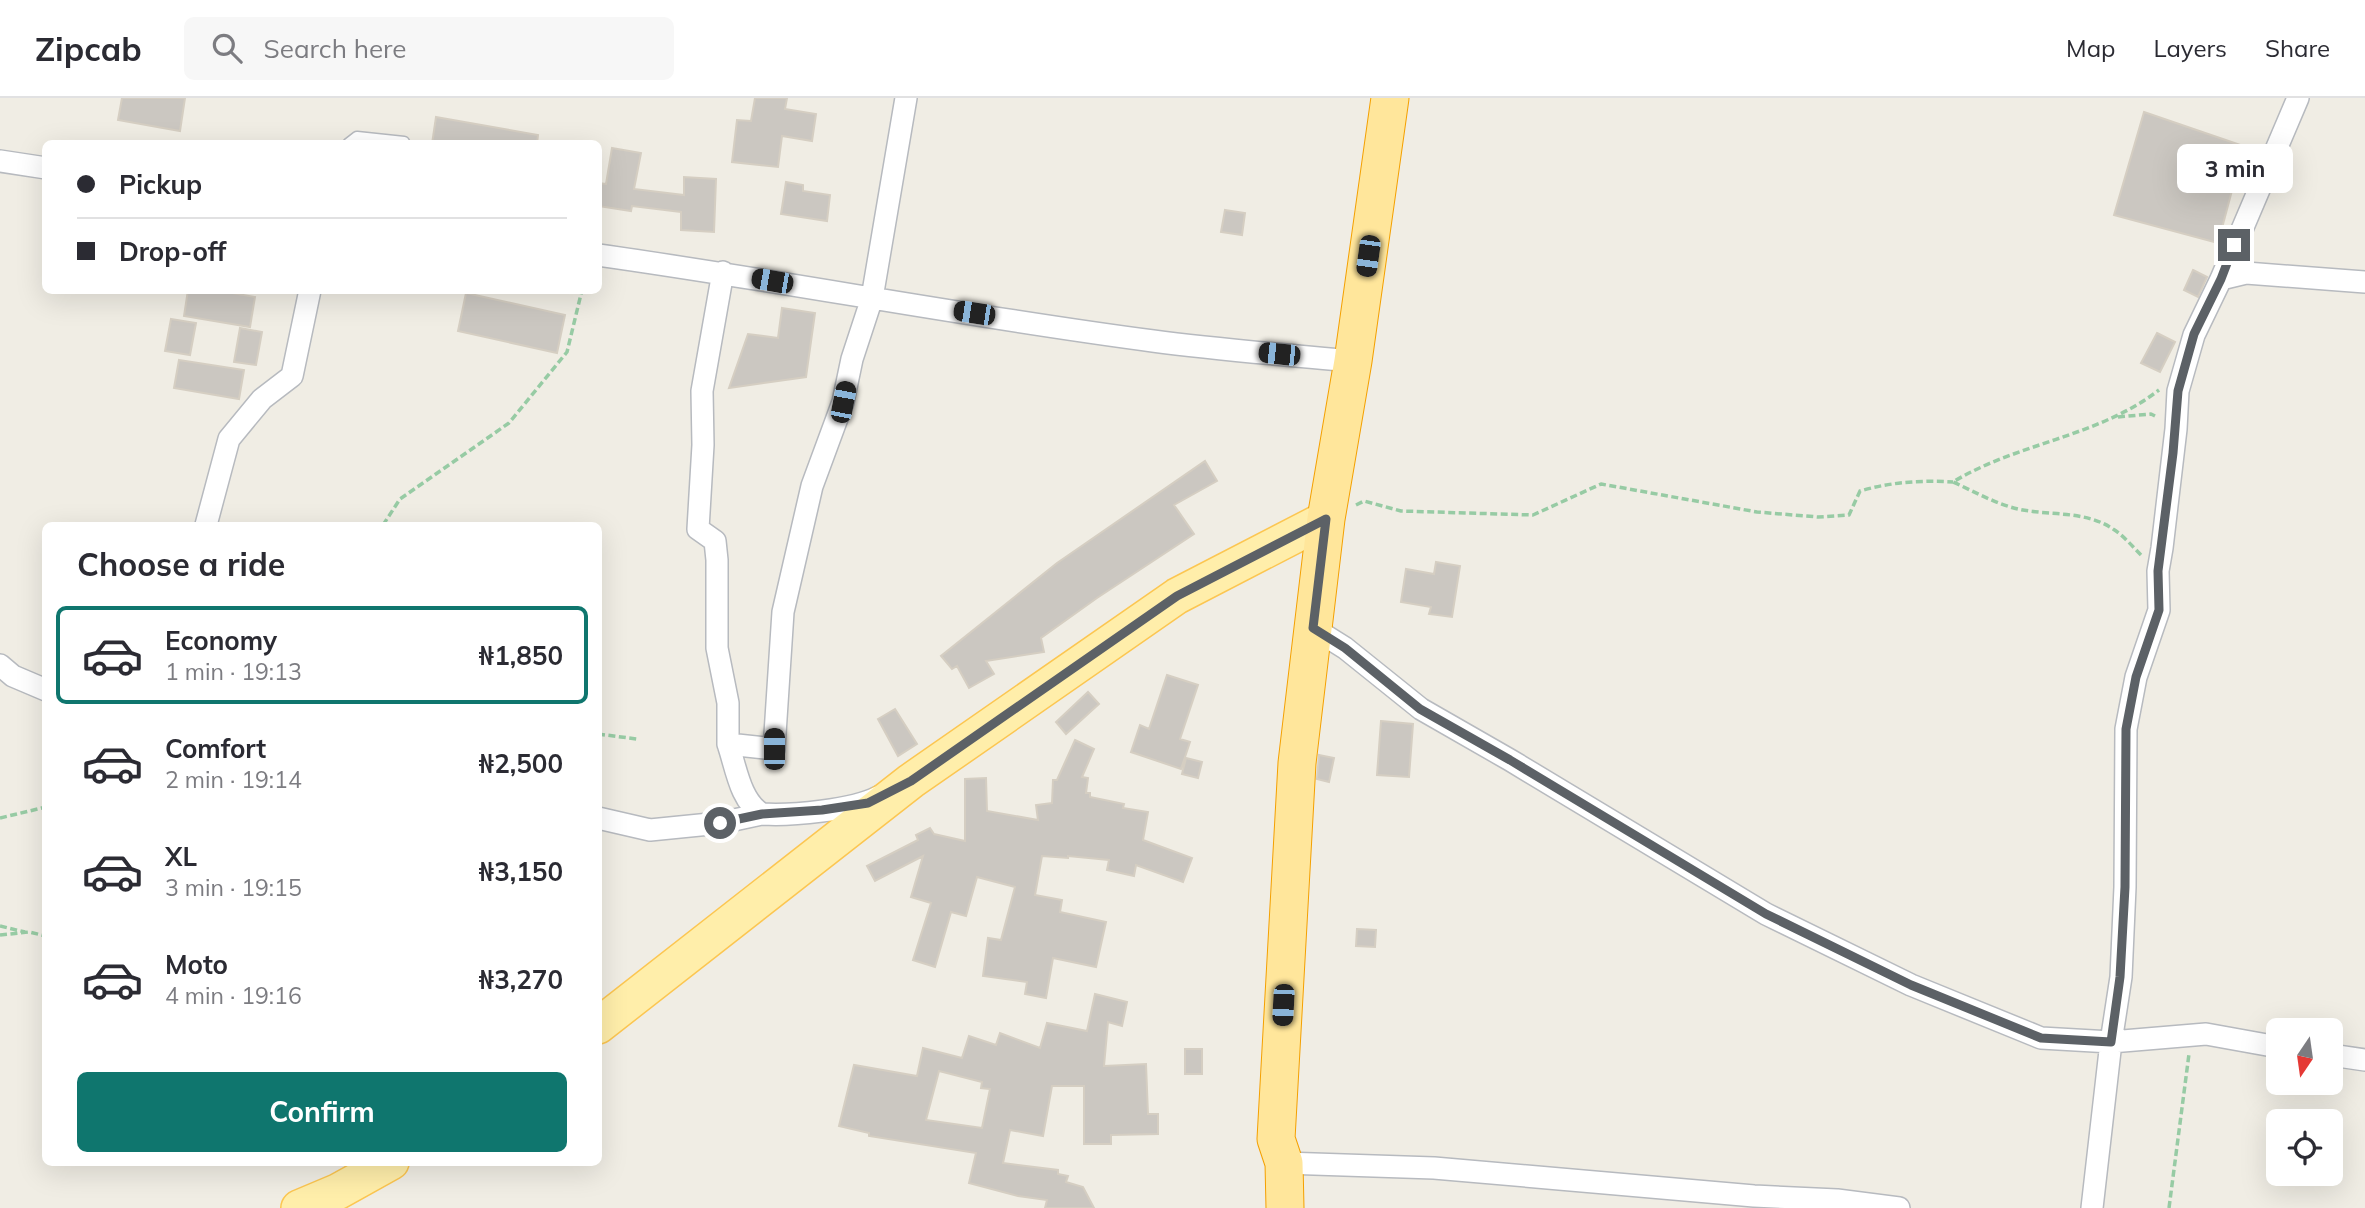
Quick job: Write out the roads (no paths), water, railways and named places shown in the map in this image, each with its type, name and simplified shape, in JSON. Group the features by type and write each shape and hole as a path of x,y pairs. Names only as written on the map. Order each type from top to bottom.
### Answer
{"highway":[{"path":"1285,1208 1284,1163 1276,1139 1297,763 1326,519 1353,361 1390,98"}],"main road":[{"path":"602,1023 911,781 1177,596 1326,519"},
{"path":"299,1208 338,1192 384,1166"}],"street":[{"path":"728,744 774,749 783,612 812,486 843,402 852,359 872,299 906,98"},
{"path":"2092,1208 2120,977 2125,887 2126,729 2136,677 2159,610 2158,571 2176,429 2178,391 2194,334 2221,279 2298,98"},
{"path":"0,162 42,167"},
{"path":"602,256 723,272 872,299 1154,341 1353,361"},
{"path":"723,272 702,391 704,445 698,528 715,541 717,648 728,703 728,744 747,800 753,809 762,814"},
{"path":"2221,279 2246,273 2365,282"},
{"path":"207,522 229,439 262,399 292,376 309,294"},
{"path":"1313,628 1345,648 1420,709 1766,914 1911,985 2041,1038 2111,1042 2206,1034 2266,1045"},
{"path":"0,665 13,676 42,688"},
{"path":"602,819 650,830 720,823 762,814 822,810 868,803 911,781"},
{"path":"2343,1057 2365,1060"},
{"path":"1284,1163 1434,1168 1899,1208"}],"lane":[{"path":"353,140 357,137 385,140"}]}
